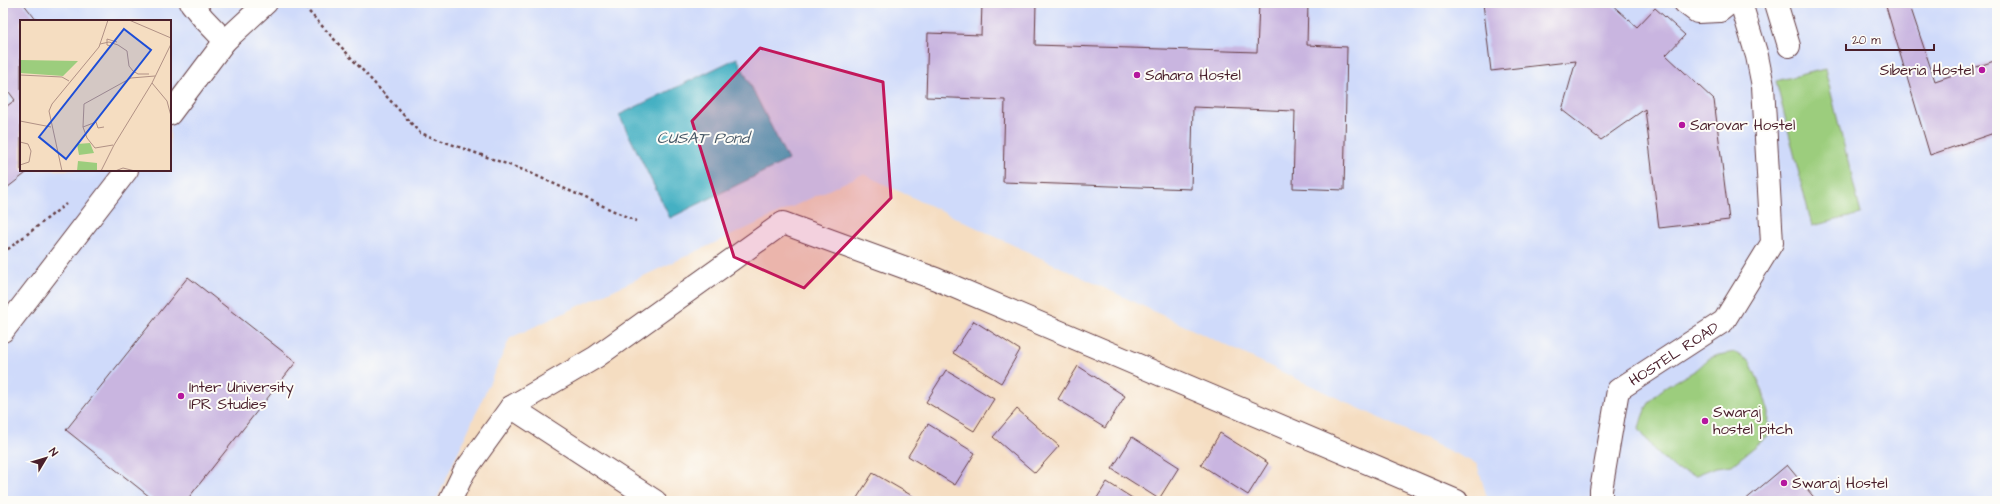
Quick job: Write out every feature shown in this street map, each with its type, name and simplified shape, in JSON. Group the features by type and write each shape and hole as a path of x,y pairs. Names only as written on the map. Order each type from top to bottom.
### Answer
{"street":[{"path":"191,3 202,18 225,41"},
{"path":"171,113 225,41 266,3"},
{"path":"1685,3 1697,12 1720,11 1730,3"},
{"name":"HOSTEL ROAD","path":"1601,501 1601,490 1618,390 1724,321 1772,243 1763,86 1757,56 1741,3"},
{"path":"1776,3 1790,46"},
{"path":"3,331 126,171"},
{"path":"450,501 464,472 511,408 596,357 783,223 936,279 1457,501"},
{"path":"511,408 655,501"}],"path":[{"path":"300,3 420,133 526,171 636,221"},
{"path":"3,253 70,200"}],"highlighted area":[{"path":"760,48 883,82 891,198 804,288 734,257 692,121"}],"shaded area":[{"path":"3,3 1997,3 1997,501 1488,501 1477,464 863,174 510,338 436,501 3,501"}],"green space":[{"path":"1825,69 1861,214 1812,226 1776,81"},
{"name":"Swaraj hostel pitch","path":"1734,352 1750,362 1762,389 1769,413 1768,436 1732,465 1716,467 1696,475 1675,469 1655,451 1639,429 1647,406 1659,392 1696,370 1708,359 1718,355"}],"water":[{"name":"CUSAT Pond","path":"737,58 788,160 670,218 619,115"}],"building":[{"path":"3,3 23,3 36,20 20,20 20,171 29,171 3,191 3,109 15,100 3,84"},
{"name":"Sahara Hostel","path":"982,3 1036,3 1035,45 1257,52 1259,3 1308,3 1307,45 1347,47 1344,190 1293,188 1295,111 1193,107 1191,189 1003,182 1005,100 926,97 928,33 981,35"},
{"name":"Sarovar Hostel","path":"1483,3 1610,3 1637,27 1655,8 1685,35 1666,55 1714,100 1729,220 1659,228 1645,109 1601,140 1562,110 1576,61 1491,71"},
{"name":"Siberia Hostel","path":"1885,3 1909,3 1935,81 1997,60 1997,132 1930,155"},
{"name":"Inter University IPR Studies","path":"188,277 296,362 186,501 155,501 66,430"},
{"path":"974,321 1020,350 1001,383 953,353"},
{"path":"1078,366 1125,396 1105,428 1058,399"},
{"path":"946,370 994,399 974,431 926,402"},
{"path":"1017,409 1059,446 1035,473 993,437"},
{"path":"928,424 975,453 955,485 908,456"},
{"path":"1220,433 1268,463 1248,495 1201,465"},
{"path":"1132,437 1179,467 1159,499 1112,469"},
{"name":"Swaraj Hostel","path":"1787,465 1817,501 1744,501"},
{"path":"873,473 921,501 855,501"},
{"path":"1107,482 1137,501 1095,501"}],"place":[{"name":"Siberia Hostel","path":"1982,70"},
{"name":"Sahara Hostel","path":"1137,75"},
{"name":"Sarovar Hostel","path":"1682,125"},
{"name":"Inter University IPR Studies","path":"181,396"},
{"name":"Swaraj hostel pitch","path":"1705,421"},
{"name":"Swaraj Hostel","path":"1784,483"}]}
